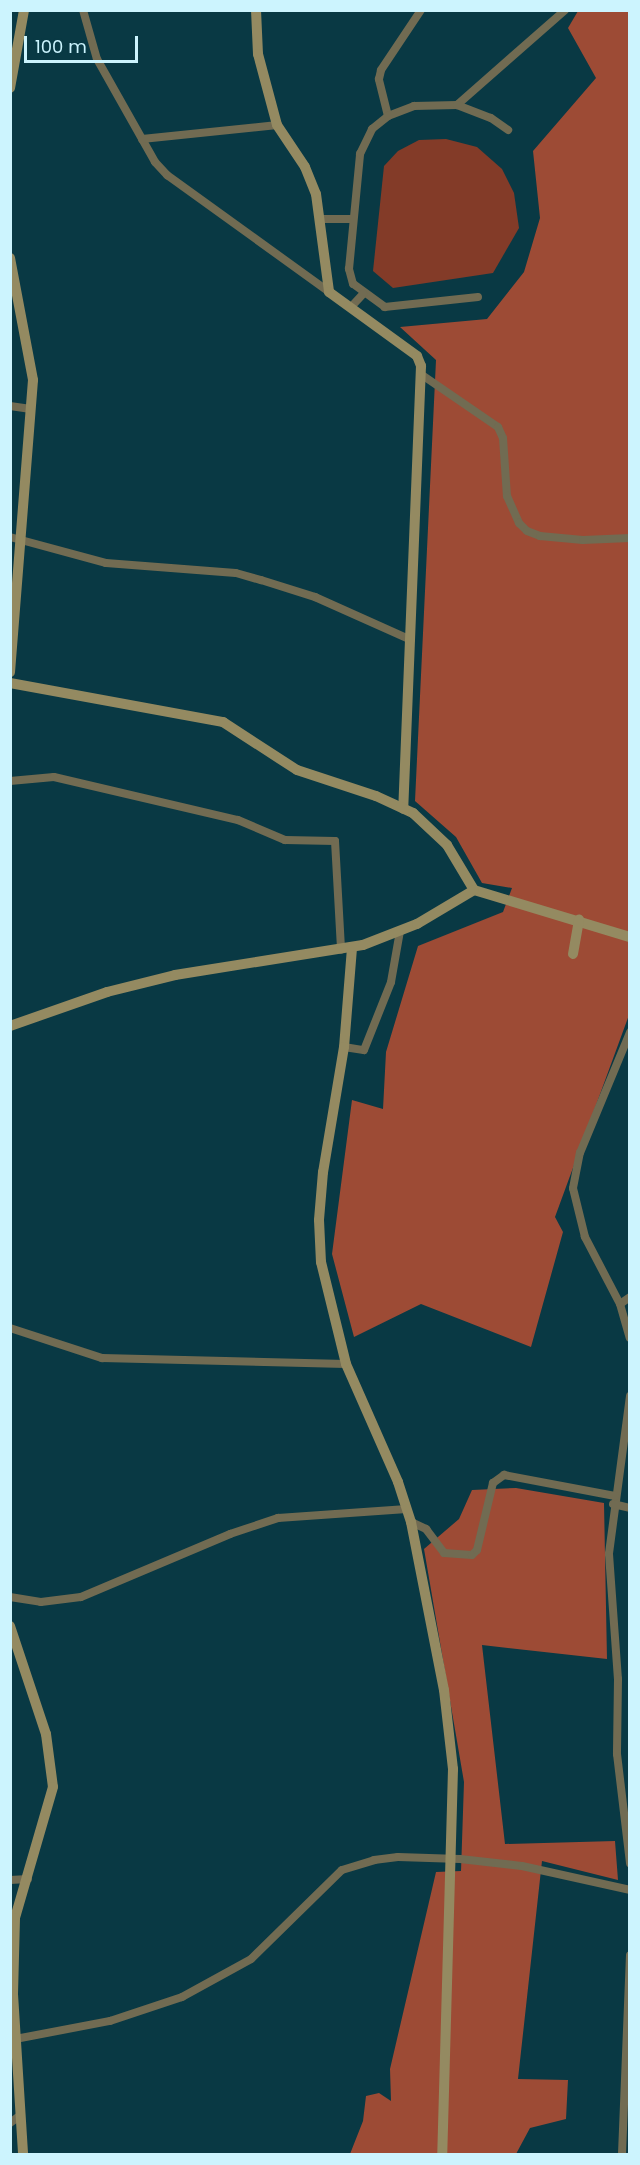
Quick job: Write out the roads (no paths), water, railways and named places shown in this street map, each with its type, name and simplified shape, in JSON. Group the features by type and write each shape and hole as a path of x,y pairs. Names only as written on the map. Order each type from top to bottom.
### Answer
{"street":[{"path":"10,88 24,10"},
{"path":"83,10 97,59 142,140 167,176 417,356 422,375 403,808"},
{"path":"256,10 258,54 277,125 305,167 322,219 329,292"},
{"path":"388,116 379,79 381,70 421,10"},
{"path":"458,105 565,10"},
{"path":"478,297 385,307 363,294 350,279 352,219 362,146 372,129 388,116 414,106 458,105 491,118 508,130"},
{"path":"142,140 277,125"},
{"path":"322,219 352,219"},
{"path":"10,258 33,380 10,672"},
{"path":"351,307 363,294"},
{"path":"422,375 498,427 503,438 507,496 519,523 527,531 540,536 583,540 630,538"},
{"path":"10,406 31,410"},
{"path":"10,537 106,563 236,573 315,597 411,640"},
{"path":"10,683 211,718 297,770 403,808 431,826 474,890 630,937"},
{"path":"10,780 54,777 238,820 285,840 335,841 347,949 344,1047 319,1220 321,1262 346,1364 411,1522 445,1702 453,1769 442,2154"},
{"path":"10,1026 107,992 175,975 347,949 400,931 474,890"},
{"path":"573,954 579,920"},
{"path":"344,1047 364,1050 391,982 400,931"},
{"path":"630,1032 580,1153 573,1188 585,1237 620,1304 630,1338"},
{"path":"620,1304 630,1297"},
{"path":"10,1328 102,1358 346,1364"},
{"path":"630,1396 614,1500 609,1575 618,1679 616,1754 630,1863"},
{"path":"411,1522 426,1529 444,1553 472,1555 477,1551 493,1482 504,1474 614,1500 630,1508"},
{"path":"10,1597 41,1602 81,1597 230,1534 278,1518 407,1509"},
{"path":"10,1626 46,1734 53,1787 15,1918 14,2120 23,2154"},
{"path":"14,2039 152,2009 223,1977 251,1959 346,1868 398,1857 450,1860 522,1866 630,1890"},
{"path":"10,1880 28,1879"},
{"path":"622,2154 630,1954"}]}
